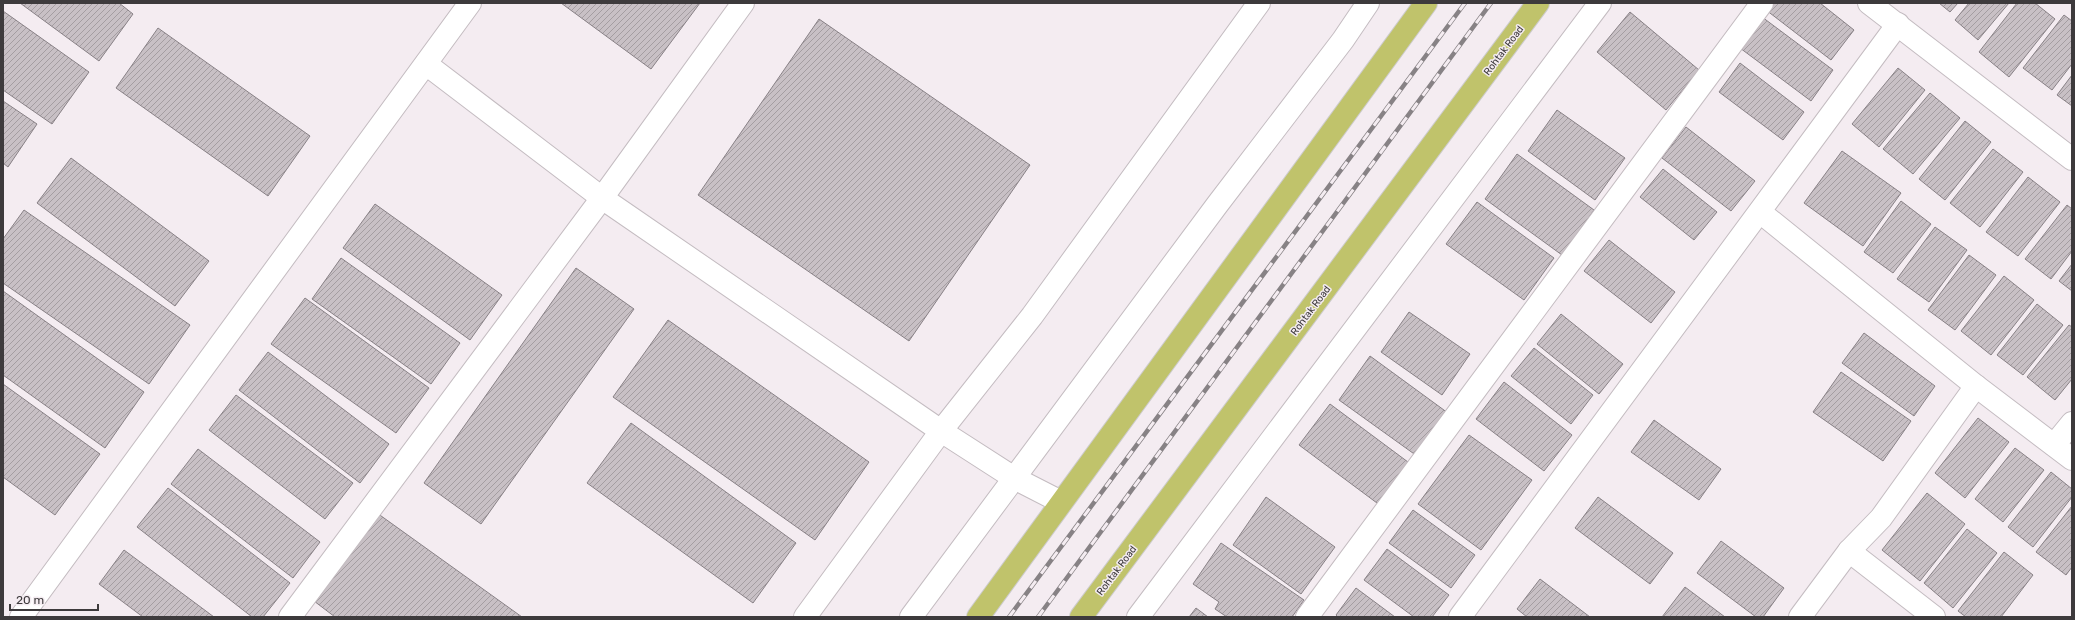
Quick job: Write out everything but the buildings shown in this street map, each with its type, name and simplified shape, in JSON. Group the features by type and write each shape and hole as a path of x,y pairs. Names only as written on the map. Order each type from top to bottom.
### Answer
{"highway":[{"path":"978,617 1426,3"},
{"name":"Rohtak Road","path":"1081,617 1538,3"}],"street":[{"path":"21,617 470,3"},
{"path":"290,617 602,198 743,3"},
{"path":"806,617 941,431 1032,316 1259,3"},
{"path":"911,617 1343,40 1368,3"},
{"path":"1138,617 1600,3"},
{"path":"1307,617 1762,3"},
{"path":"1870,3 2072,159"},
{"path":"1460,617 1898,24"},
{"path":"426,64 602,198 941,431 1014,478 1061,502"},
{"path":"1760,212 1976,386 2072,459"},
{"path":"1800,617 1849,551 1881,518 1976,386"},
{"path":"2054,445 2072,423"},
{"path":"1849,551 1934,617"}],"railway":[{"path":"1009,617 1465,3"},
{"path":"1038,617 1491,3"}]}
